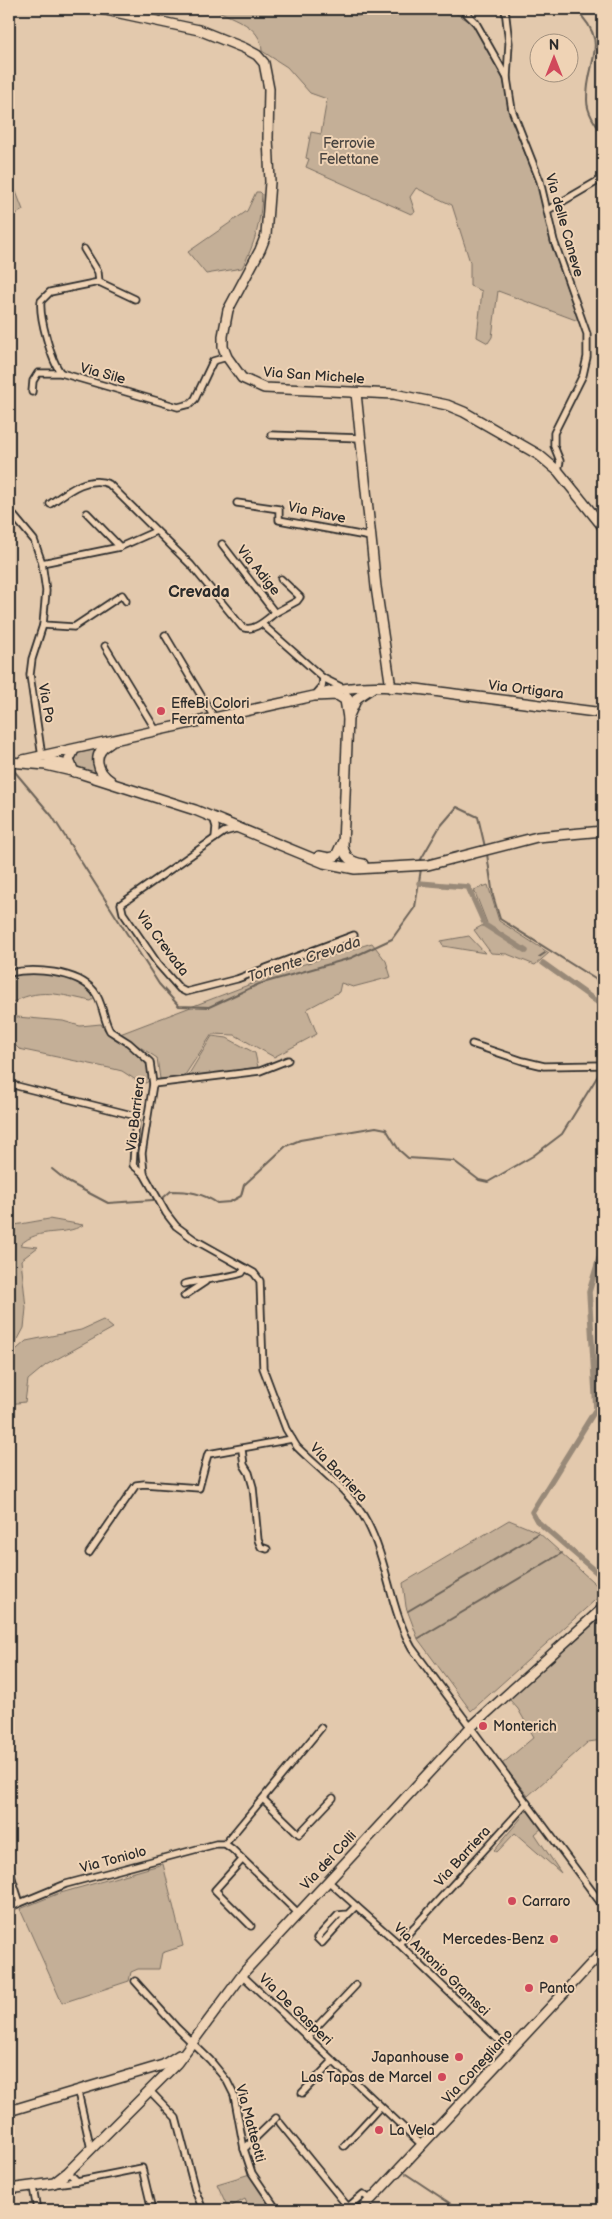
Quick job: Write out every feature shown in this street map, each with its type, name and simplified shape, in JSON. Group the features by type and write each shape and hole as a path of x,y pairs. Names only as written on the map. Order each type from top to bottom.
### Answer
{"main road":[{"name":"Via San Michele","path":"102,9 199,30 244,48 257,55 264,63 269,89 269,214 266,234 260,250 228,310 223,336 223,347 227,357 242,378 264,388 402,395 447,405 539,455 558,472 603,527"},
{"path":"356,393 387,669 382,687"},
{"path":"12,762 116,742 343,688 382,687"},
{"path":"348,718 357,698 382,687"},
{"name":"Via Ortigara","path":"382,687 446,693 603,713"},
{"path":"294,850 325,858 333,857 340,851 342,838 348,718 346,705 341,697 332,694 314,696"},
{"path":"116,742 102,750 97,764 103,775 116,785"},
{"path":"72,768 70,757 74,750"},
{"path":"12,762 72,768 116,785 214,817 324,863 348,868 428,865 537,837 603,831"},
{"path":"342,838 344,852 351,861 399,867"},
{"name":"Via dei Colli","path":"46,2185 58,2181 68,2172 177,2064 242,1975 470,1728 603,1608"},
{"name":"Via Conegliano","path":"361,2210 603,1951"},
{"path":"9,2111 78,2092 163,2065 190,2046"},
{"path":"140,2072 153,2078 150,2091"},
{"path":"9,2189 46,2185"}],"street":[{"path":"462,9 476,23 508,78"},
{"name":"Via delle Caneve","path":"505,9 508,43 508,78 515,121 540,181 554,241 585,324 588,344 585,367 580,383 554,433 554,446 560,462 558,472"},
{"path":"548,210 603,178"},
{"path":"84,249 98,272 98,282 135,299"},
{"name":"Via Sile","path":"98,282 50,292 41,301 41,314 55,365 60,374 178,408 190,404 195,399 213,361 227,357"},
{"path":"32,392 33,382 38,373 60,374"},
{"path":"271,435 361,438"},
{"path":"50,504 75,487 101,481 109,484 191,565 242,627 248,629 262,624 323,678 343,688 350,699 348,718"},
{"name":"Via Piave","path":"238,503 279,508 279,520 371,537"},
{"name":"Via Po","path":"9,510 29,532 42,563 47,602 43,625 32,659 30,675 42,757"},
{"path":"88,513 120,547"},
{"path":"42,563 120,547 156,531"},
{"name":"Via Adige","path":"222,544 275,613"},
{"name":"Via Adige","path":"262,624 275,613 298,601 300,596 281,579"},
{"path":"43,625 74,627 122,595 126,601"},
{"path":"165,636 215,719"},
{"path":"105,646 157,732"},
{"path":"314,696 322,687 323,678"},
{"path":"42,757 72,768"},
{"path":"214,817 216,827 215,838"},
{"name":"Via Crevada","path":"241,828 229,830 215,838 121,904 123,913 158,964 182,991 193,992 212,984 243,977 354,935"},
{"name":"Via Barriera","path":"9,973 42,969 87,984 95,992 99,1000 110,1032 129,1043 150,1062 153,1084 142,1153 144,1174"},
{"path":"472,1044 528,1063 544,1066 603,1065"},
{"path":"153,1084 260,1072 288,1060"},
{"name":"Via Barriera","path":"9,1084 136,1116 133,1165 144,1174 166,1213 176,1226 195,1240 254,1273 261,1284 263,1368 292,1439 355,1504 365,1518 376,1544 398,1615 409,1642 470,1728 603,1906"},
{"path":"184,1296 212,1278 238,1274 245,1268"},
{"path":"184,1284 205,1282"},
{"path":"89,1553 136,1485 199,1488 208,1454 242,1450 292,1439"},
{"path":"242,1450 244,1465 249,1473 253,1487 258,1540 261,1547 267,1549"},
{"path":"298,1913 242,1860 232,1848 225,1844 321,1728"},
{"path":"262,1800 300,1834 333,1798"},
{"name":"Via Barriera","path":"398,1944 526,1803"},
{"name":"Via Toniolo","path":"9,1908 66,1884 216,1844 225,1844"},
{"path":"242,1860 214,1890 251,1926"},
{"path":"9,1869 20,1903"},
{"name":"Via Antonio Gramsci","path":"328,1881 398,1944 510,2051"},
{"path":"348,1914 338,1915 317,1938 322,1943 356,1906"},
{"name":"Via De Gasperi","path":"242,1975 422,2146"},
{"name":"Via Matteotti","path":"135,1981 190,2046 210,2060 227,2082 234,2095 244,2149 252,2173 277,2210"},
{"path":"307,2037 356,1986"},
{"name":"Via De Gasperi","path":"302,2093 332,2062"},
{"path":"150,2091 176,2118 195,2190 203,2210"},
{"path":"78,2092 91,2148"},
{"path":"344,2146 380,2107"},
{"path":"244,2149 278,2120 348,2207 363,2194 371,2200"},
{"path":"78,2162 75,2176 80,2181"},
{"path":"46,2185 80,2181 142,2168 152,2210"},
{"path":"68,2172 80,2181"},
{"path":"33,2187 37,2210"}],"green space":[{"name":"Ferrovie Felettane","path":"215,9 330,9 358,16 377,9 448,9 474,24 503,79 512,122 537,182 551,241 569,295 581,322 498,291 492,337 488,343 477,337 482,291 470,286 470,262 452,205 416,188 410,197 415,212 411,214 306,167 309,159 306,158 311,132 321,134 327,99 310,93 287,67 262,51 257,35 252,29"},
{"path":"9,183 15,189 23,210 9,218"},
{"path":"256,192 262,194 259,223 254,241 242,268 206,274 188,252 247,211"},
{"path":"98,749 94,764 99,777 76,768 73,761 78,753"},
{"path":"488,885 499,921 549,953 535,965 507,954 491,953 474,930 487,923 474,890"},
{"path":"469,936 485,953 443,946 441,941"},
{"path":"372,943 386,961 391,977 353,987 341,983 339,992 307,1009 317,1034 274,1057 235,1035 212,1034 183,1078 160,1079 157,1058 120,1034 298,966"},
{"path":"36,971 69,978 84,986 95,998 91,1001 59,995 39,994 19,999 9,1005 9,975"},
{"path":"9,1014 17,1017 63,1021 80,1026 101,1024 114,1038 137,1052 148,1068 150,1080 146,1083 139,1082 122,1071 19,1049 14,1044 9,1044"},
{"path":"212,1036 227,1038 255,1053 258,1067 191,1077 189,1074"},
{"path":"49,1219 83,1225 68,1231 44,1233 28,1239 20,1245 38,1247 21,1260 26,1308 24,1328 16,1343 9,1345 9,1226"},
{"path":"103,1320 113,1328 46,1365 28,1380 25,1402 9,1404 9,1356 26,1341 81,1330"},
{"path":"509,1520 538,1532 603,1593 471,1711 418,1639 406,1607 403,1583"},
{"path":"603,1616 603,1740 588,1742 528,1796 502,1764 534,1737 518,1709 509,1699"},
{"path":"526,1808 542,1828 535,1834 561,1873 515,1833 497,1852 494,1850 522,1817 520,1814"},
{"path":"163,1864 183,1946 162,1953 159,1969 138,1969 131,1972 129,1981 62,2003 20,1909 57,1894"},
{"path":"250,2174 273,2210 261,2210 259,2205 249,2208 245,2199 228,2208 217,2184"}],"waterway":[{"path":"575,9 586,21 595,43 587,105 592,119 603,134"},
{"name":"Torrente Crevada","path":"10,766 52,816 159,984 179,1006 209,1007 259,984 351,958 392,939 415,907 421,869"},
{"name":"Torrente Crevada","path":"420,861 439,828 457,807 478,817 485,847"},
{"name":"Torrente Crevada","path":"487,854 493,896 500,919 603,984"},
{"path":"419,883 468,887 485,925 526,951"},
{"path":"539,957 545,953"},
{"path":"543,963 603,1006"},
{"path":"163,1198 171,1191 184,1191 201,1195 217,1203 230,1202 241,1196 244,1185 286,1146 300,1140 376,1127 386,1129 399,1150 408,1158 454,1161 479,1180 488,1182 533,1156 562,1134 602,1069"},
{"path":"52,1169 68,1182 108,1203 153,1200"},
{"path":"603,1245 589,1292 596,1409 532,1512 537,1521 603,1578"},
{"path":"408,1611 538,1534"},
{"path":"419,1638 562,1553"},
{"path":"406,2174 460,2210"}],"place":[{"name":"EffeBi Colori Ferramenta","path":"161,711"},
{"name":"Monterich","path":"483,1726"},
{"name":"Carraro","path":"512,1901"},
{"name":"Mercedes-Benz","path":"554,1939"},
{"name":"Panto","path":"529,1988"},
{"name":"Japanhouse","path":"459,2057"},
{"name":"Las Tapas de Marcel","path":"442,2077"},
{"name":"La Vela","path":"379,2130"}],"district":[{"name":"Crevada","path":"199,591"}]}
